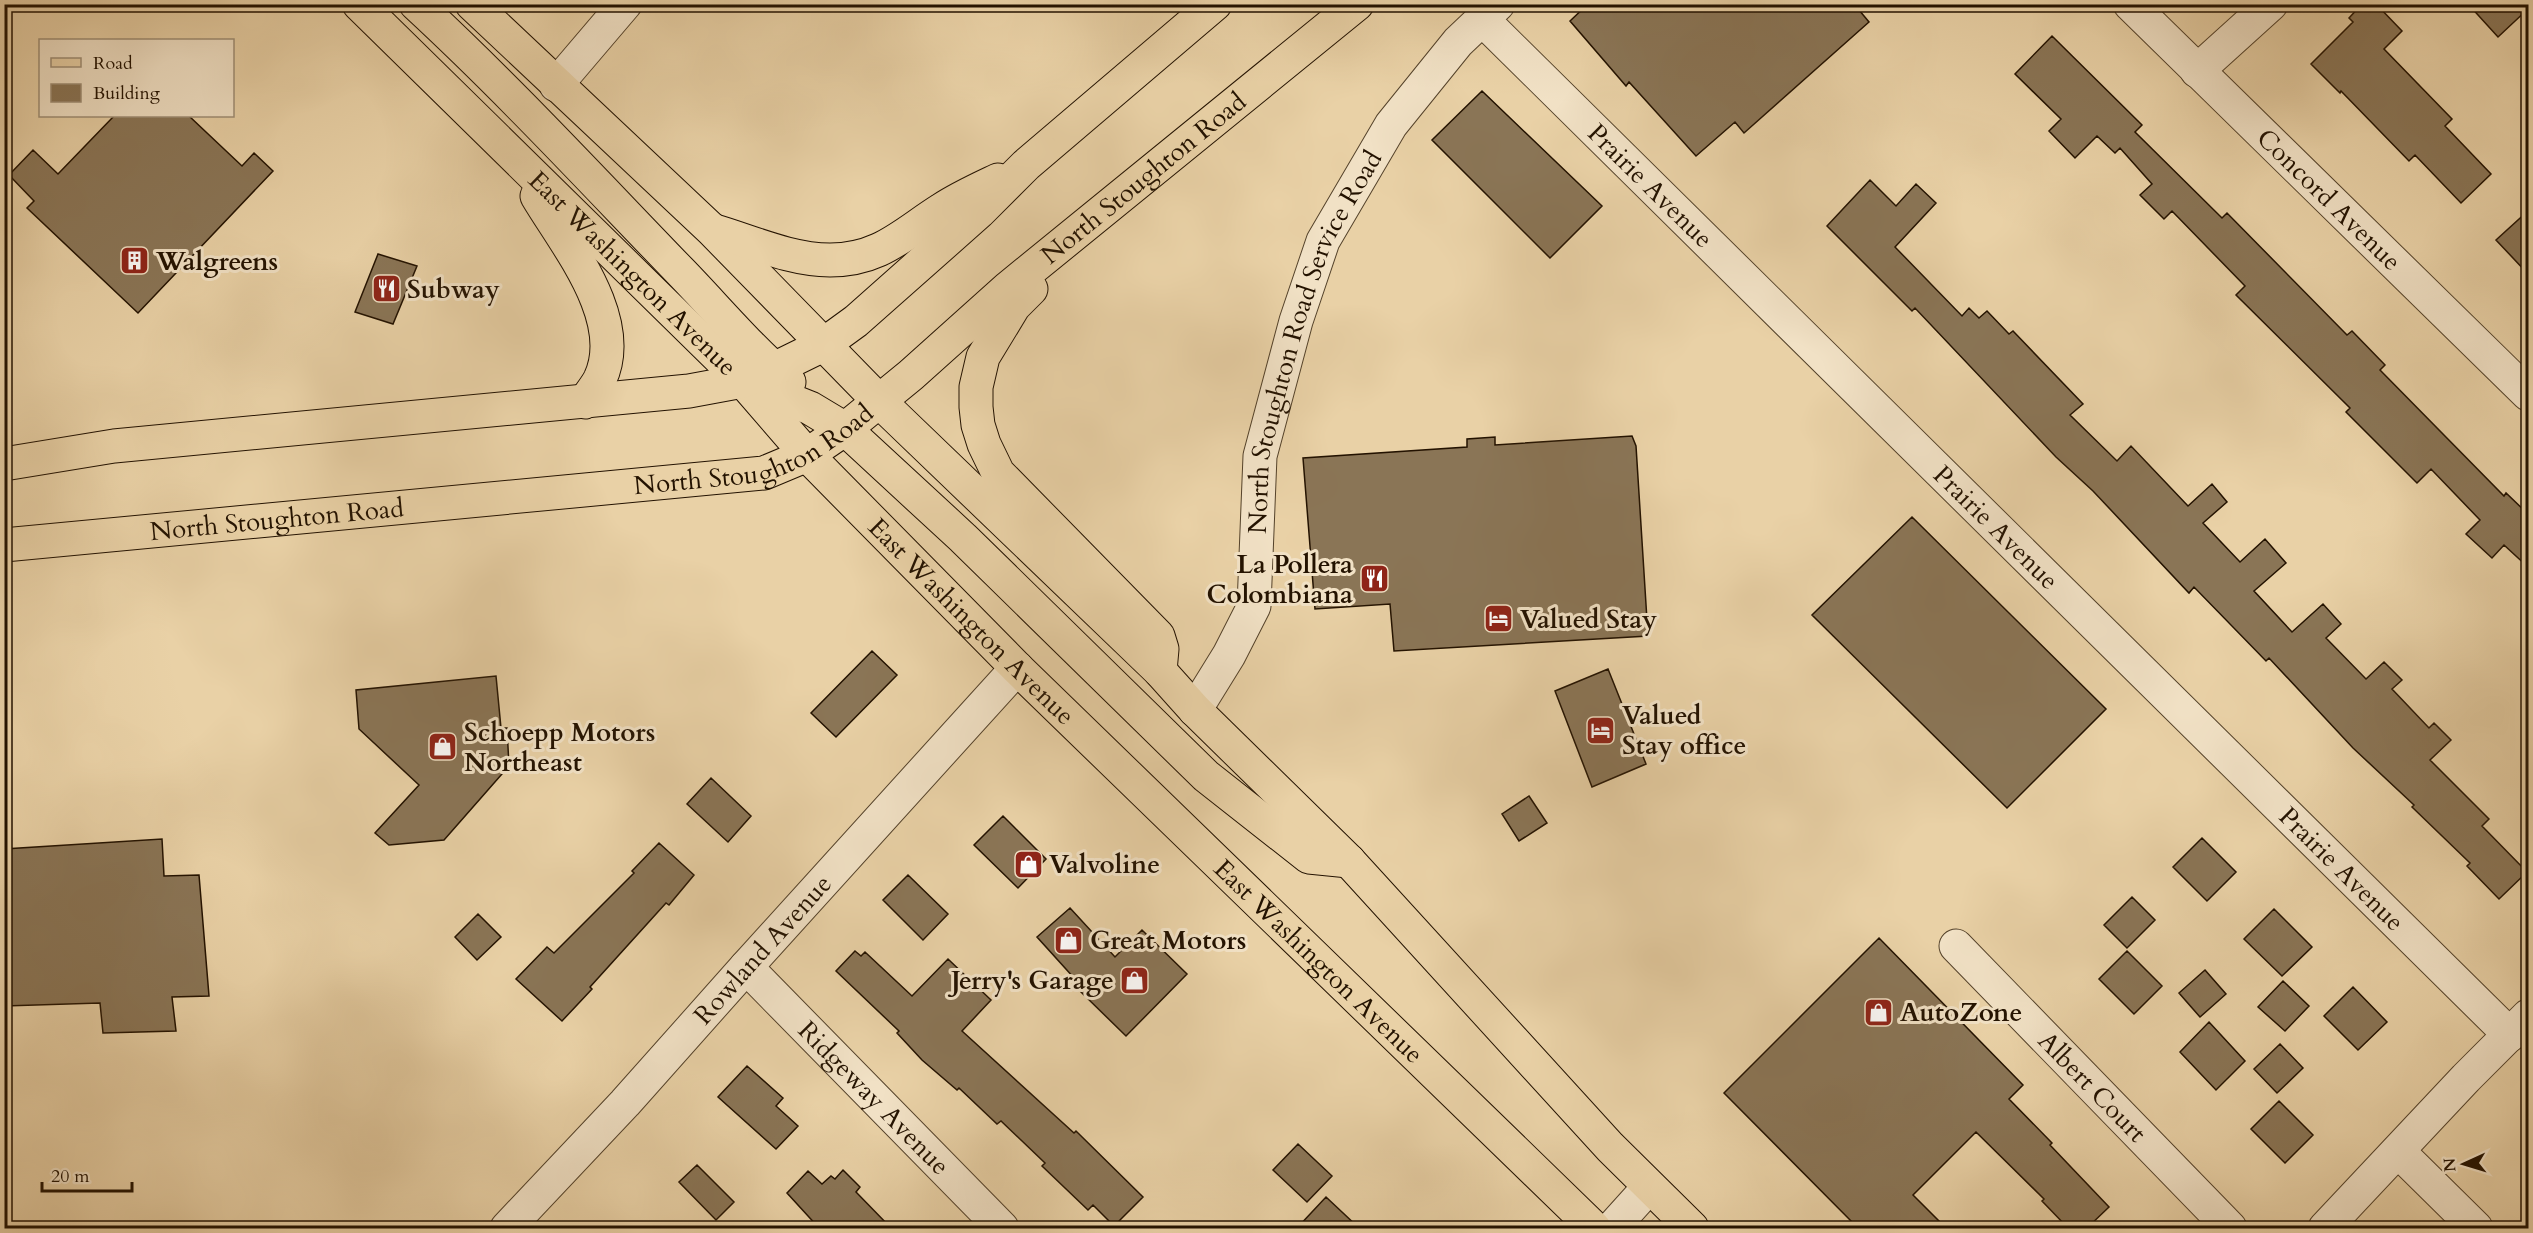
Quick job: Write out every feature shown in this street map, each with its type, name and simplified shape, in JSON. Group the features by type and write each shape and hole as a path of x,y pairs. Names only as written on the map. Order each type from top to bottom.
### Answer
{"main road":[{"name":"East Washington Avenue","path":"359,4 742,381 807,455 1017,668 1594,1228"},
{"path":"416,4 549,136 790,383 822,398 879,401"},
{"path":"472,4 712,230 879,401 1160,671 1196,710 1349,861 1649,1187 1692,1228"},
{"path":"4,464 114,446 689,391 742,381 774,369 823,345 856,321 979,212 1026,165 1215,4"},
{"name":"North Stoughton Road","path":"4,545 764,473 807,455 845,429 1008,288 1357,4"},
{"path":"511,154 594,290 603,320 606,358 600,378 585,402"},
{"path":"712,230 802,257 830,260 858,258 893,244 943,208 1026,165"},
{"path":"1140,180 1014,306 983,357 976,387 976,407 978,426 998,472 1158,636 1162,649 1160,671"},
{"path":"742,381 810,408 845,429 956,531 1206,776 1309,857 1349,861"}],"street":[{"path":"556,85 626,4"},
{"name":"Concord Avenue","path":"2130,4 2526,387"},
{"path":"2197,71 2271,4"},
{"name":"North Stoughton Road Service Road","path":"1196,710 1229,655 1254,606 1260,456 1296,321 1323,241 1391,124 1458,42 1490,12"},
{"name":"Prairie Avenue","path":"1490,12 2519,1026"},
{"name":"Rowland Avenue","path":"507,1228 625,1103 1017,668"},
{"name":"Albert Court","path":"1956,946 2230,1228"},
{"name":"Ridgeway Avenue","path":"746,967 1002,1228"},
{"path":"2325,1228 2519,1026"},
{"path":"2398,1151 2476,1228"},
{"path":"1612,1228 1649,1187"}],"building":[{"path":"1588,4 1854,4 1869,22 1744,133 1735,122 1696,156 1629,82 1626,86 1570,21"},
{"path":"2362,4 2376,4 2402,31 2384,49 2452,119 2445,126 2491,174 2461,203 2415,155 2409,161 2341,91 2340,93 2311,64 2353,22 2349,18"},
{"path":"2468,4 2529,4 2529,8 2498,37"},
{"path":"2052,36 2142,125 2135,132 2222,218 2227,213 2347,335 2352,331 2385,365 2380,370 2504,496 2506,493 2529,515 2529,568 2504,545 2492,558 2466,534 2480,520 2431,469 2417,483 2346,412 2350,408 2236,295 2245,286 2172,211 2164,219 2140,195 2152,184 2120,148 2115,153 2097,136 2075,158 2049,131 2061,119 2015,74"},
{"path":"1482,91 1602,206 1550,258 1432,140"},
{"name":"Walgreens","path":"113,117 190,117 242,166 254,153 273,171 138,313 27,208 34,201 9,175 33,150 58,174"},
{"path":"1870,180 1896,206 1916,184 1936,203 1895,247 1962,316 1969,308 1979,318 1987,311 2009,334 2013,331 2083,404 2070,415 2117,461 2131,446 2188,506 2212,484 2227,502 2203,523 2240,562 2265,539 2286,563 2254,591 2292,632 2323,604 2341,624 2326,638 2366,679 2384,662 2402,680 2392,689 2429,728 2434,723 2451,740 2430,760 2489,819 2482,826 2527,872 2499,899 2467,866 2470,863 2412,807 2414,805 2353,748 2269,658 2266,661 2194,587 2189,593 1915,308 1912,311 1827,226"},
{"path":"2529,210 2529,275 2496,240"},
{"name":"Subway","path":"378,254 417,266 393,324 355,312"},
{"path":"1632,436 1636,446 1648,636 1394,651 1390,604 1315,609 1303,458 1467,447 1467,439 1495,437 1495,445"},
{"path":"1912,517 2106,709 2007,808 1812,615"},
{"path":"872,651 897,675 836,737 811,713"},
{"path":"1608,669 1646,764 1592,787 1555,691"},
{"name":"Schoepp Motors Northeast","path":"496,676 501,728 507,728 509,766 444,840 389,845 375,833 419,785 359,729 356,690"},
{"path":"711,778 751,816 728,842 687,804"},
{"path":"1529,796 1547,823 1519,841 1502,814"},
{"path":"1003,816 1046,859 1018,888 974,845"},
{"path":"2202,838 2236,872 2207,901 2173,867"},
{"path":"162,839 164,876 199,875 209,996 172,997 176,1031 103,1033 100,1003 4,1006 4,849"},
{"path":"659,843 694,875 669,905 666,903 590,987 592,989 562,1021 516,979 547,947 554,953 634,873 632,871"},
{"path":"908,875 948,914 923,940 883,900"},
{"path":"2132,897 2155,920 2127,948 2104,925"},
{"path":"1070,908 1115,957 1142,930 1187,974 1126,1036 1081,992 1084,989 1037,937"},
{"path":"2274,909 2312,947 2282,976 2244,939"},
{"path":"478,914 501,937 477,960 455,937"},
{"name":"AutoZone","path":"1879,938 2023,1085 2009,1099 2109,1207 2087,1228 2068,1228 2042,1201 2044,1199 1976,1132 1913,1195 1946,1228 1858,1228 1724,1093"},
{"path":"855,951 861,956 865,952 912,996 948,959 991,1000 962,1031 1074,1133 1076,1131 1143,1197 1114,1226 1093,1205 1088,1210 1042,1166 1045,1163 1001,1121 997,1124 959,1088 957,1090 922,1060 897,1033 899,1031 836,971"},
{"path":"2127,951 2162,986 2134,1014 2099,979"},
{"path":"2205,970 2226,994 2200,1017 2179,993"},
{"path":"2283,981 2309,1006 2285,1031 2258,1007"},
{"path":"2353,987 2387,1022 2358,1050 2324,1016"},
{"path":"2209,1022 2245,1061 2216,1090 2180,1052"},
{"path":"2280,1044 2303,1068 2277,1093 2254,1069"},
{"path":"747,1066 783,1098 776,1106 798,1126 776,1149 718,1097"},
{"path":"2279,1101 2313,1135 2285,1163 2251,1129"},
{"path":"1298,1144 1332,1176 1307,1202 1273,1170"},
{"path":"697,1165 734,1202 716,1220 679,1182"},
{"path":"843,1170 860,1187 856,1192 891,1228 819,1228 787,1193 808,1171 822,1184 831,1176 835,1179"},
{"path":"1326,1197 1359,1228 1297,1228"}],"place":[{"name":"Walgreens","path":"135,261"},
{"name":"Subway","path":"386,289"},
{"name":"La Pollera Colombiana","path":"1374,579"},
{"name":"Valued Stay","path":"1499,619"},
{"name":"Valued Stay office","path":"1601,730"},
{"name":"Schoepp Motors Northeast","path":"443,747"},
{"name":"Valvoline","path":"1028,864"},
{"name":"Great Motors","path":"1069,940"},
{"name":"Jerry's Garage","path":"1135,980"},
{"name":"AutoZone","path":"1879,1012"}]}
